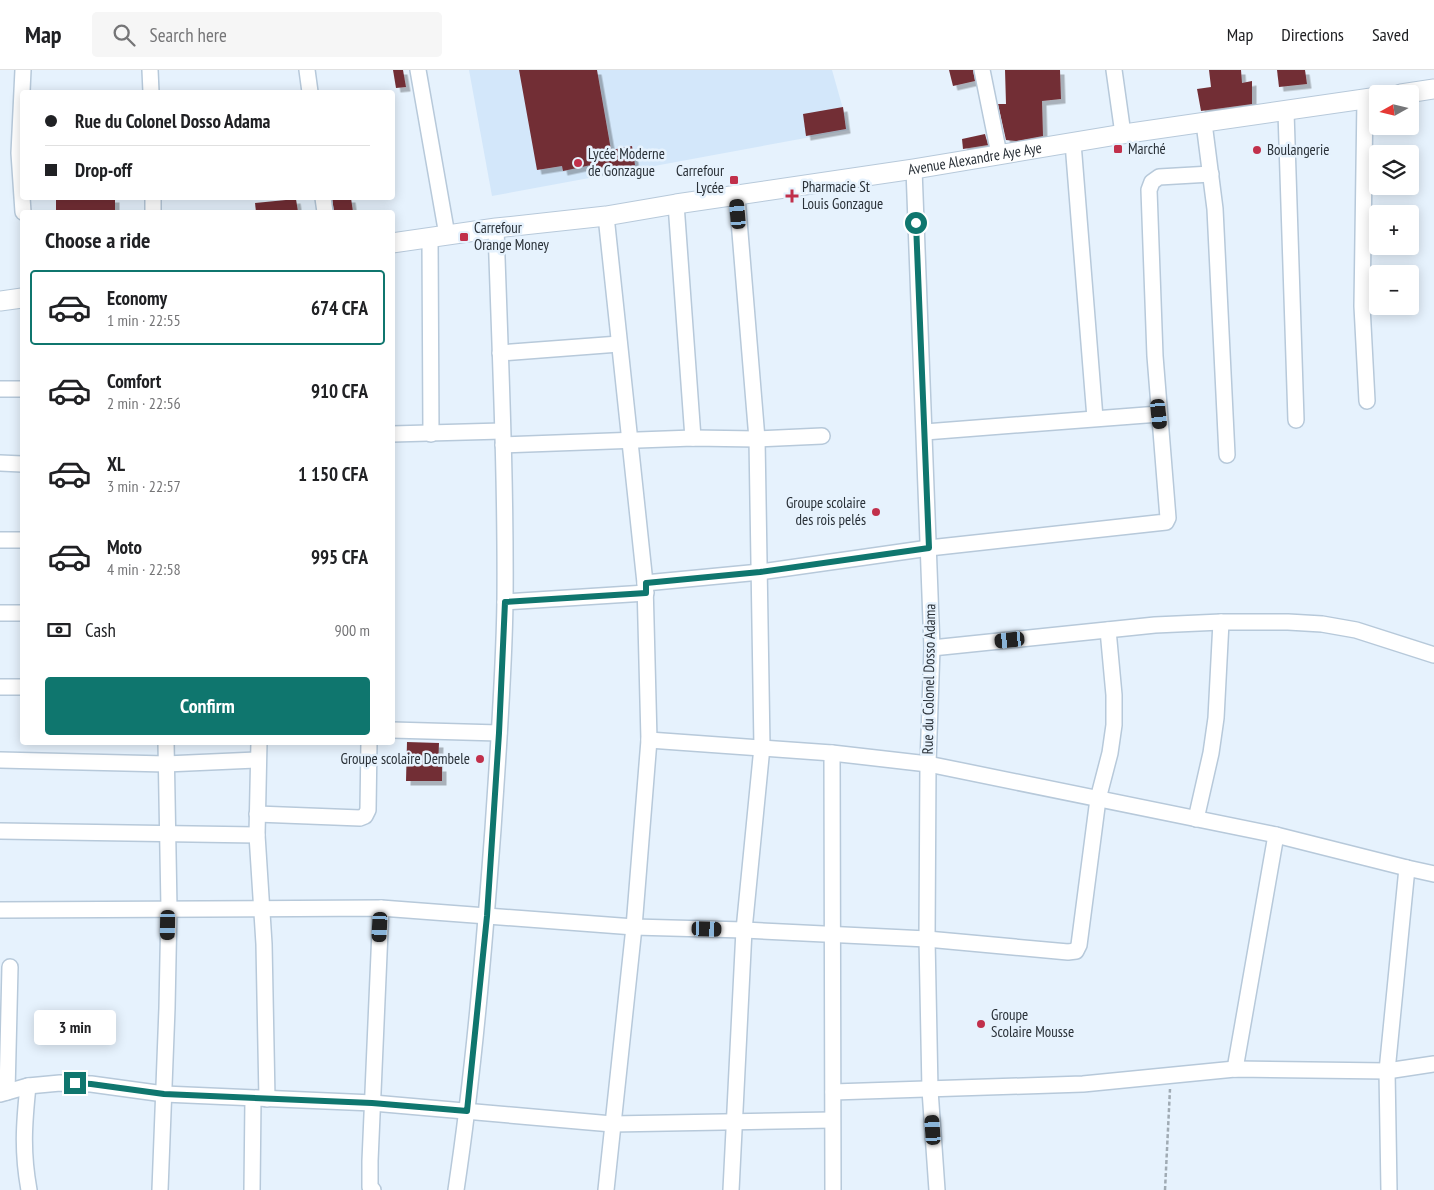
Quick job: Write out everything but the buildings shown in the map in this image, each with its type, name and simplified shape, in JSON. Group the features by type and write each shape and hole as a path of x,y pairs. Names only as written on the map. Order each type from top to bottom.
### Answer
{"street":[{"path":"22,90 23,70"},
{"path":"150,70 151,90"},
{"path":"307,70 310,90"},
{"path":"418,70 439,237 431,434"},
{"path":"982,70 999,154"},
{"path":"1114,70 1123,134"},
{"path":"1419,91 1434,89"},
{"name":"Avenue Alexandre Aye Aye","path":"395,243 496,228 606,216 914,169 1123,134 1286,112 1369,98"},
{"path":"1286,112 1296,420"},
{"path":"1204,122 1211,174 1221,304 1228,455"},
{"path":"20,133 20,168"},
{"path":"1367,401 1362,306 1369,135"},
{"path":"1073,142 1095,418"},
{"name":"Rue du Colonel Dosso Adama","path":"914,169 932,648 928,764 927,939 930,1090 937,1190"},
{"path":"505,602 646,588 929,548 1166,522 1168,518 1155,356 1149,190 1152,182 1159,177 1211,174"},
{"path":"731,1190 744,930 762,747 757,439 737,196"},
{"path":"676,204 693,438"},
{"path":"606,216 646,588 649,740 634,927 606,1190"},
{"path":"456,1190 467,1111 487,916 499,733 505,602 503,438 496,228"},
{"path":"0,301 20,298"},
{"path":"500,353 619,344"},
{"path":"0,389 20,389"},
{"path":"925,432 1159,414"},
{"path":"395,434 629,441 822,436"},
{"path":"0,463 20,464"},
{"path":"0,540 20,540"},
{"path":"0,614 20,613"},
{"path":"932,648 1155,625 1220,622 1288,622 1322,624 1356,630 1434,655"},
{"path":"1196,819 1211,753 1216,718 1220,622"},
{"path":"0,910 380,908 634,927 744,930 927,939 1068,952 1076,951 1079,945 1098,799 1110,753 1114,725 1114,695 1108,630"},
{"path":"0,687 20,687"},
{"path":"395,730 499,733"},
{"path":"649,740 832,753 928,764 1276,835 1434,874"},
{"path":"160,1190 169,908 166,834 166,745"},
{"path":"252,1190 260,1099 262,910 257,835 259,745"},
{"path":"257,814 360,818 365,816 368,810 369,745"},
{"path":"832,753 833,1190"},
{"path":"0,760 166,764 258,760"},
{"path":"0,831 257,835"},
{"path":"1235,1070 1276,835"},
{"path":"1389,1190 1387,1071 1407,868"},
{"path":"373,1190 370,1187 372,1103 380,908"},
{"path":"10,967 3,1093 28,1086 60,1083 91,1084 164,1094 372,1103 612,1124 832,1120"},
{"path":"833,1092 1084,1084 1235,1070 1387,1071 1434,1064"},
{"path":"28,1086 23,1133 29,1190"}],"path":[{"path":"1166,1190 1171,1075"}],"shaded area":[{"name":"Lycée Moderne de Gonzague","path":"469,70 832,70 849,130 492,196"}],"place":[{"name":"Marché","path":"1118,149"},
{"name":"Boulangerie","path":"1257,150"},
{"name":"Lycée Moderne de Gonzague","path":"578,163"},
{"name":"Carrefour Lycée","path":"734,180"},
{"name":"Pharmacie St Louis Gonzague","path":"792,196"},
{"name":"Carrefour Orange Money","path":"464,237"},
{"name":"Groupe scolaire des rois pelés","path":"876,512"},
{"name":"Groupe scolaire Dembele","path":"480,759"},
{"name":"Groupe Scolaire Mousse","path":"981,1024"}],"route":[{"path":"75,1083 164,1094 372,1103 467,1111 487,916 499,733 505,602 646,593 646,583 760,572 929,548 916,223"}]}
